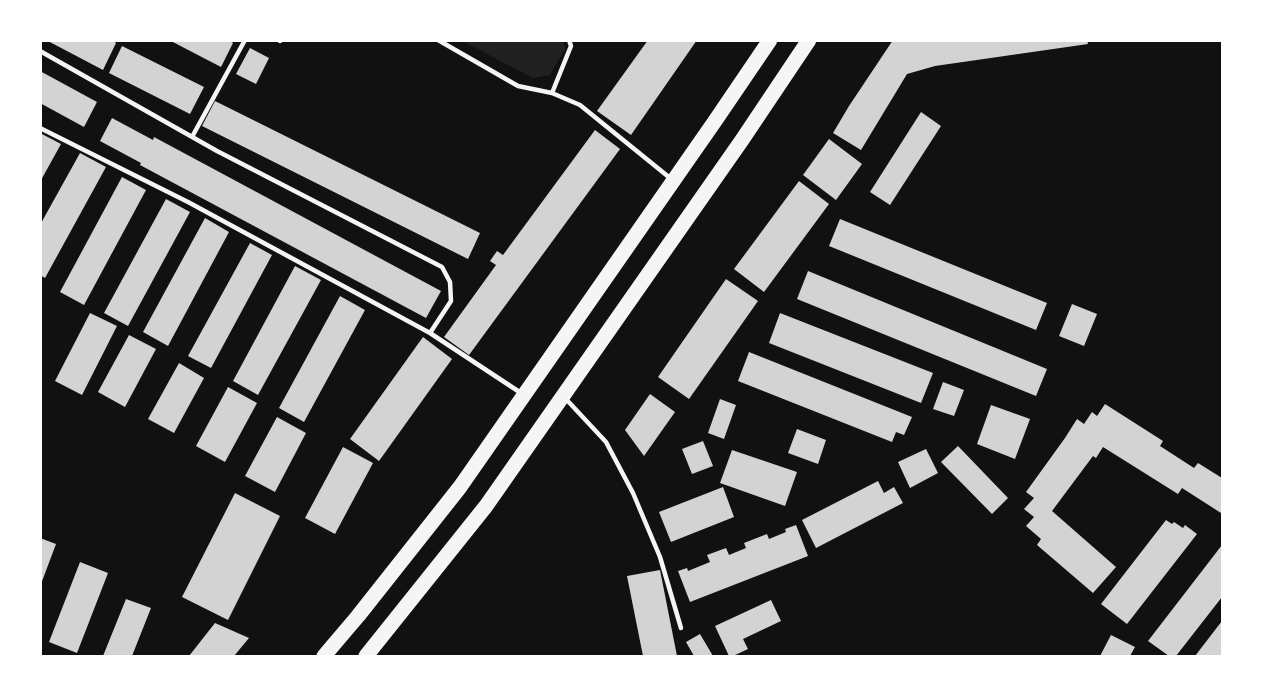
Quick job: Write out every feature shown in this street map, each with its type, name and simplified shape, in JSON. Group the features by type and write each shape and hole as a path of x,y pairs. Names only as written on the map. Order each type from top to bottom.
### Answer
{"highway":[{"path":"324,657 460,487 770,40"},
{"path":"366,657 486,507 809,40"}],"lane":[{"path":"192,137 245,40"},
{"path":"438,40 518,86 552,93 580,105 673,181"},
{"path":"552,93 571,46 569,40"},
{"path":"40,51 192,137 442,267 450,282 452,301 430,333"},
{"path":"40,128 188,202 430,333 524,396"},
{"path":"563,396 606,442 633,493 660,557 681,628"}],"shaded area":[{"path":"462,41 563,41 565,49 550,75 533,78"}],"building":[{"path":"46,40 112,40 116,43 103,70"},
{"path":"169,40 229,40 233,43 221,67"},
{"path":"648,40 697,40 631,135 597,111"},
{"path":"893,40 1087,40 1088,44 935,66 907,74 861,150 833,133"},
{"path":"122,46 204,87 190,114 109,73"},
{"path":"250,48 269,58 256,84 236,74"},
{"path":"40,71 97,102 84,127 40,103"},
{"path":"215,101 480,233 468,259 202,126"},
{"path":"921,112 941,126 890,205 870,192"},
{"path":"112,118 153,140 154,137 441,291 426,318 140,165 141,163 100,141"},
{"path":"595,130 620,149 469,355 444,337 496,265 490,261 497,251 503,255"},
{"path":"40,133 61,144 40,182"},
{"path":"829,139 862,164 836,200 803,175"},
{"path":"80,153 106,167 45,278 40,275 40,225"},
{"path":"122,177 146,190 84,305 60,292"},
{"path":"799,181 829,204 764,292 734,269"},
{"path":"166,199 190,212 128,326 104,313"},
{"path":"205,218 229,232 168,346 143,332"},
{"path":"840,219 1047,303 1036,330 829,246"},
{"path":"250,243 272,255 211,368 188,356"},
{"path":"295,266 321,280 258,395 233,381"},
{"path":"808,271 1047,369 1036,396 797,299"},
{"path":"726,279 758,301 689,399 658,377"},
{"path":"340,296 365,310 304,422 279,408"},
{"path":"1072,304 1097,314 1084,346 1059,336"},
{"path":"90,313 117,326 82,395 55,381"},
{"path":"780,313 933,373 921,403 769,343"},
{"path":"129,335 156,349 125,407 98,392"},
{"path":"423,337 452,359 379,461 350,439"},
{"path":"749,352 912,417 904,435 896,432 892,442 738,381"},
{"path":"179,363 204,378 174,433 148,419"},
{"path":"943,382 964,390 954,416 933,409"},
{"path":"228,387 257,403 225,462 196,446"},
{"path":"650,394 675,412 644,456 625,430"},
{"path":"720,399 736,405 724,439 708,433"},
{"path":"1105,404 1163,441 1160,446 1194,468 1198,463 1222,478 1222,512 1182,488 1178,494 1103,447 1096,458 1093,456 1052,511 1116,567 1093,593 1037,545 1041,539 1026,526 1034,517 1024,509 1034,498 1026,492 1077,419 1084,424 1092,412 1097,416"},
{"path":"991,405 1030,419 1015,459 977,444"},
{"path":"277,417 306,433 275,492 245,476"},
{"path":"797,429 826,440 818,464 788,453"},
{"path":"703,441 713,466 692,474 682,449"},
{"path":"958,446 1008,498 992,514 941,462"},
{"path":"343,447 373,463 335,534 305,518"},
{"path":"926,449 938,473 910,488 898,462"},
{"path":"732,450 797,472 785,506 720,483"},
{"path":"878,481 884,493 894,487 903,503 816,548 802,520"},
{"path":"723,487 734,517 671,542 659,512"},
{"path":"235,493 280,516 228,620 182,597"},
{"path":"1166,520 1183,528 1185,525 1197,534 1127,624 1101,604"},
{"path":"796,525 808,556 690,602 678,571 687,568 688,571 710,562 707,555 726,548 729,555 746,548 744,543 767,534 769,539"},
{"path":"40,538 56,544 41,584 40,584"},
{"path":"1222,545 1222,597 1176,656 1169,656 1148,641"},
{"path":"80,562 108,573 77,653 49,642"},
{"path":"660,570 677,656 643,656 627,576"},
{"path":"126,599 151,608 132,656 103,656"},
{"path":"771,600 781,621 743,639 748,649 729,656 715,626"},
{"path":"1222,621 1222,656 1195,656"},
{"path":"215,623 249,638 234,656 189,656"},
{"path":"700,634 713,656 694,656 686,642"},
{"path":"1111,635 1135,647 1130,656 1100,656"}]}
